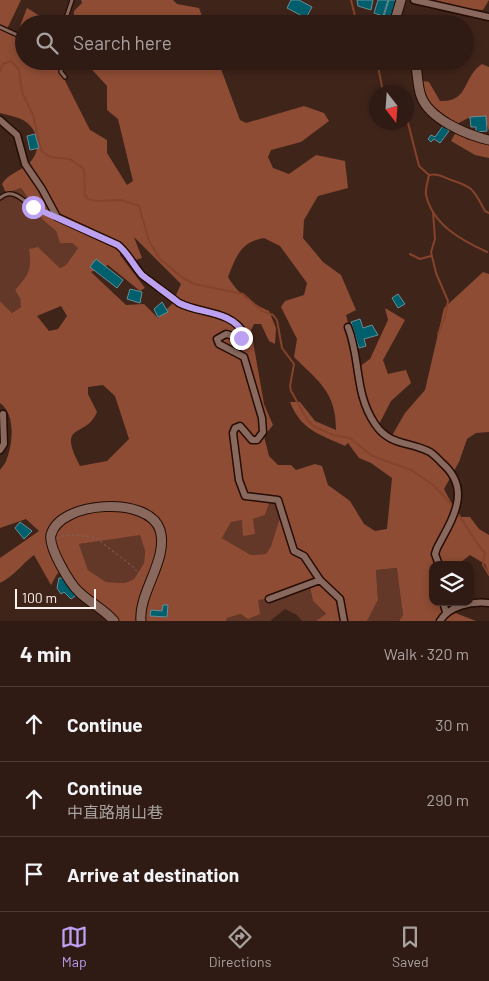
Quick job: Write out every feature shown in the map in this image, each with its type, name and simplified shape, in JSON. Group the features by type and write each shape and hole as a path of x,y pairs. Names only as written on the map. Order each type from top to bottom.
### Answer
{"street":[{"path":"396,15 401,0"},
{"path":"414,0 489,17"},
{"path":"417,70 422,98 437,116 460,129 489,140"},
{"path":"0,120 17,135 25,164 42,189 57,217 118,245 143,275 179,303 230,320 242,330 244,334 241,338 226,334 217,339 219,344 244,356 262,418 263,432 257,440 252,440 240,426 235,428 233,433 239,480 245,496 278,500 294,551 304,556 320,580 340,600 344,621"},
{"path":"348,327 357,353 359,388 375,424 390,440 428,451 450,470 456,480 457,507 437,548 435,554 438,561"},
{"path":"0,450 4,444 3,414"},
{"path":"114,621 106,612 72,585 50,542 54,528 67,515 110,506 122,507 145,514 160,528 161,537 156,566 149,589 140,607 141,621"},
{"path":"269,599 320,580"},
{"path":"440,621 446,612 452,608 482,602 489,603"},
{"path":"444,606 446,612"}],"lane":[{"path":"67,15 72,0"},
{"path":"0,27 15,34"},
{"path":"60,70 65,77"},
{"path":"0,198 8,194 19,196 33,207 57,217"}],"path":[{"path":"50,542 62,536 96,538 141,575 149,589"},
{"path":"330,618 333,621"}],"shaded area":[{"path":"0,0 21,0 7,29 15,33 15,70 60,70 90,130 107,140 107,153 127,185 133,181 118,119 107,110 107,86 92,70 221,70 240,120 246,123 304,106 324,113 329,121 301,142 271,150 268,157 273,168 289,174 316,155 345,161 348,188 318,196 304,220 303,238 323,262 341,275 356,310 346,315 359,367 370,359 388,320 385,308 405,320 383,360 388,374 406,370 411,383 391,401 376,430 390,439 405,413 425,390 444,308 483,272 489,274 489,432 476,433 467,439 459,462 444,489 459,517 470,517 479,529 489,535 489,574 485,564 470,555 462,561 429,561 429,606 445,606 445,609 476,621 399,621 403,615 397,568 376,570 378,600 367,621 316,621 326,614 313,601 309,583 270,599 258,600 260,614 248,619 241,614 227,618 226,621 108,621 63,571 57,574 51,585 34,555 0,583 0,558 39,531 26,519 0,528 0,470 8,454 12,430 9,414 0,403 0,301 12,313 21,307 20,298 15,290 24,280 30,267 29,249 38,247 60,268 66,265 78,248 72,243 60,243 56,231 43,220 21,188 6,193 2,184 7,178 32,160 37,149 37,138 31,127 23,120 0,113","holes":["134,237 181,284 172,304 158,318 144,304 126,305 91,272 108,265 140,291 145,288 120,255 122,251 132,261 142,258","264,238 280,246 307,283 304,295 285,301 281,307 297,339 294,357 318,381 329,397 333,406 336,430 315,421 300,402 290,402 294,411 305,425 345,446 348,443 359,458 371,463 392,478 387,529 375,531 364,524 350,501 328,485 322,466 315,464 296,470 291,465 278,465 269,456 264,436 273,425 264,404 251,330 254,324 261,324 269,341 275,344 276,328 269,311 256,305 246,297 228,277 244,247 249,243","61,306 67,316 58,329 49,331 37,316","103,385 115,396 129,439 107,461 80,466 73,452 72,436 75,432 86,426 97,412 88,394 88,387","275,499 282,510 271,546 266,554 251,555 222,538 231,522 242,520 243,536 255,534 253,519 265,515 269,503","140,535 145,551 144,563 134,579 125,583 106,582 88,570 79,544"]},
{"path":"81,0 173,0 177,4 199,8 202,15 74,15 74,11 82,3"},
{"path":"414,0 489,0 483,10 418,4"},
{"path":"27,8 38,15 24,15"},
{"path":"482,64 489,67 489,131 486,122 468,118 457,124 438,112 428,102 423,89 423,81 429,82 440,101 450,100 461,93 471,75"},
{"path":"457,130 468,140 474,133 489,135 489,158 475,155 451,141"},
{"path":"21,188 43,220 56,231 60,243 72,243 78,248 66,265 60,268 38,247 28,276 15,290 20,297 21,307 12,313 0,301 0,199 6,193"},
{"path":"275,499 282,509 271,546 266,554 251,555 222,538 231,521 243,520 243,536 253,519 265,515 268,503"},
{"path":"140,534 145,551 144,563 134,579 125,583 106,582 88,570 79,544"},
{"path":"398,568 403,615 399,621 367,621 378,600 376,570"},
{"path":"309,583 313,601 326,615 316,621 302,621 297,615 285,609 270,621 226,621 227,618 241,614 258,600 270,599"}],"building":[{"path":"291,0 299,0 312,7 308,15 300,15 287,8"},
{"path":"357,0 373,0 371,10 358,6"},
{"path":"378,0 388,0 383,15 374,13"},
{"path":"389,0 398,0 393,15 384,15"},
{"path":"486,116 487,131 476,132 476,127 471,127 470,117"},
{"path":"443,126 449,131 440,143 434,139 431,142 428,139 431,135 435,137"},
{"path":"35,134 39,148 30,150 27,136"},
{"path":"96,259 123,280 117,288 90,267"},
{"path":"130,289 142,292 140,303 127,299"},
{"path":"398,294 405,304 398,308 392,298"},
{"path":"162,302 168,312 158,317 154,309"},
{"path":"360,319 363,328 372,325 378,335 364,339 366,346 359,348 351,322"},
{"path":"20,522 32,531 24,539 15,528"},
{"path":"59,578 63,578 67,584 70,583 78,594 71,599 64,592 61,594 57,588"},
{"path":"163,605 168,605 167,617 150,616 151,610 162,611"}],"waterway":[{"path":"351,0 355,15"},
{"path":"0,72 3,64 11,61 15,66"},
{"path":"19,70 22,92 33,115 41,150 50,157 70,159 84,169 85,195 88,199 96,201 121,200 139,206 149,241 160,259 183,278 194,284 243,294 262,311 273,315 277,320 282,348 294,364 290,386 291,391 308,421 315,427 333,435 350,438 372,456 411,470 433,485 454,507"},
{"path":"379,70 382,85"},
{"path":"410,130 419,166 429,175 440,176 469,188 485,211 489,213"},
{"path":"429,175 426,195 435,215 458,237 487,252"},
{"path":"433,212 435,239 431,252 436,273 448,301 445,317 438,334"},
{"path":"410,254 420,259 431,256"},
{"path":"456,511 485,553 483,565 489,575"}],"route":[{"path":"33,207 68,223 85,228 118,245 143,275 179,303 230,320 242,330 244,334 241,338"}]}
